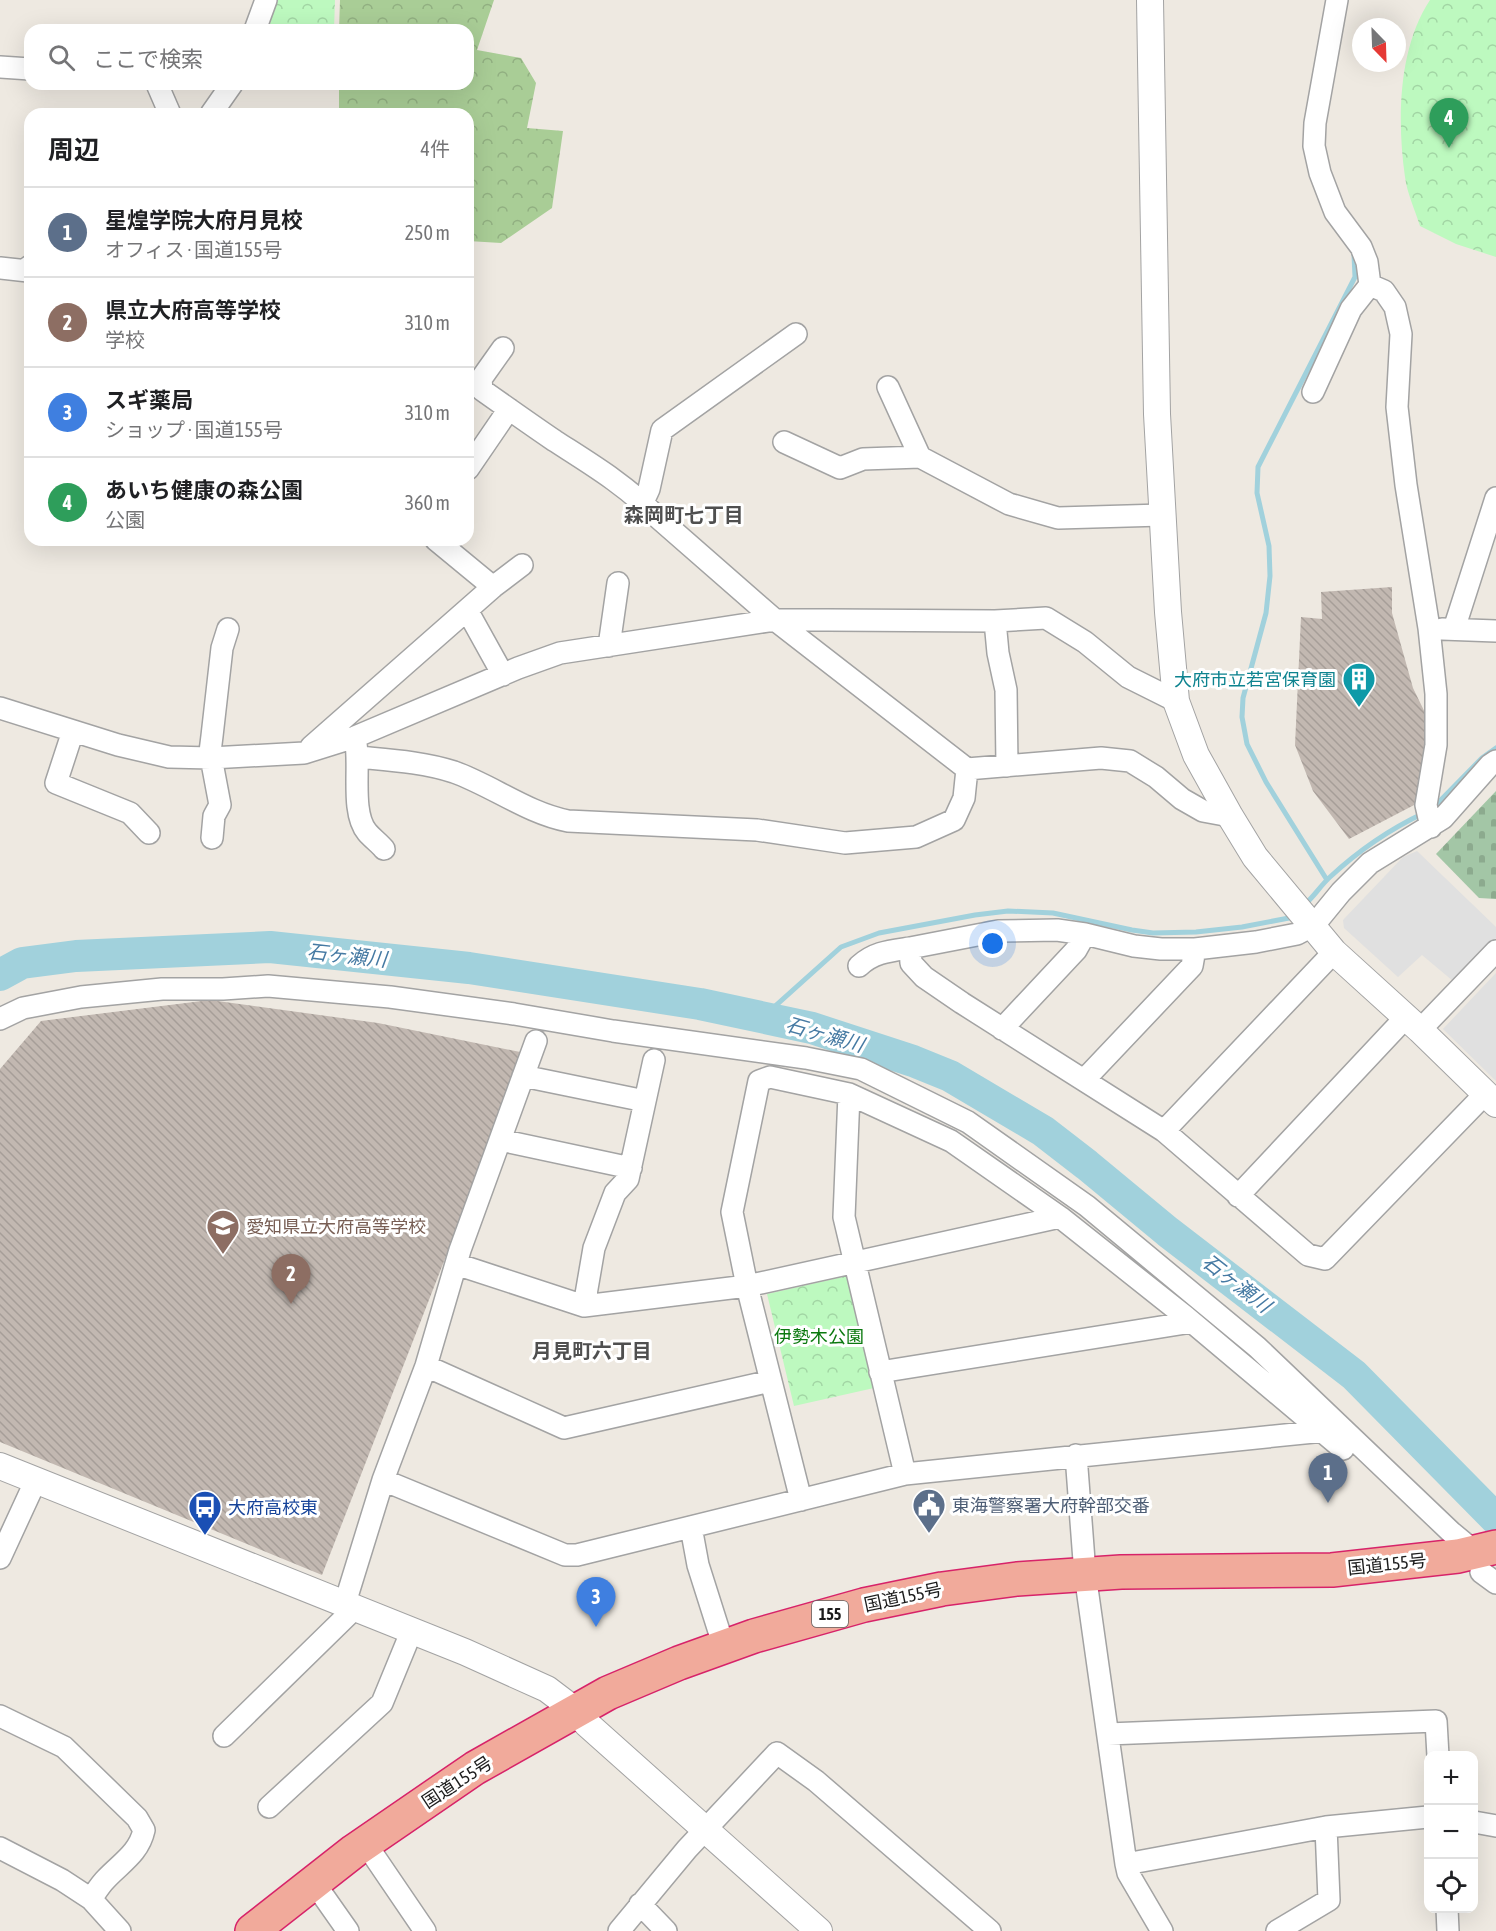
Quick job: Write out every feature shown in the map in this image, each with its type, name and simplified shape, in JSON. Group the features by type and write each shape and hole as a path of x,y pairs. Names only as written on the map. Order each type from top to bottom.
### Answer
{"highway":[{"name":"国道155号","path":"252,1931 354,1851 475,1768 581,1717 788,1645 906,1616 1087,1584 1121,1572 1332,1570 1484,1561"},
{"name":"国道155号","path":"272,1931 374,1856 581,1717 608,1693 754,1636 825,1615 942,1589 1017,1579 1087,1584"}],"street":[{"path":"257,24 266,0"},
{"path":"910,948 911,963 924,976 1002,1029 1164,1131 1308,1255 1325,1259 1490,1099 1334,952 1255,857 1196,755 1176,701 1157,414 1150,0"},
{"path":"1313,392 1351,309 1370,285 1367,262 1361,247 1335,212 1320,173 1314,146 1315,123 1337,0"},
{"path":"0,67 24,69"},
{"path":"160,90 167,108"},
{"path":"215,108 228,90"},
{"path":"0,268 24,271"},
{"path":"1370,285 1384,291 1395,307 1401,334 1398,418 1437,694 1437,727 1426,805 1431,827"},
{"path":"643,502 649,489 662,430 796,334"},
{"path":"503,348 481,379 482,390 578,454 643,502 775,620 967,769 1101,758 1130,761 1156,777 1182,799 1203,811 1230,816"},
{"path":"888,387 920,457"},
{"path":"474,460 509,409"},
{"path":"784,442 840,468 863,459 920,457 1009,504 1058,518 1162,515"},
{"path":"1454,629 1496,498"},
{"path":"443,546 493,587"},
{"path":"304,753 493,587 522,565"},
{"path":"609,646 618,583"},
{"path":"467,610 503,675"},
{"path":"0,708 118,745 169,757 211,758 304,753 356,747 503,675 560,652 775,620 995,621 1046,618 1085,642 1128,676 1176,701"},
{"path":"995,621 998,653 1006,690 1007,766"},
{"path":"1429,628 1496,631"},
{"path":"212,838 214,816 220,805 211,758 212,736 222,648 228,629"},
{"path":"73,731 56,783 130,813 149,833"},
{"path":"356,747 405,762 452,772 495,789 547,817 568,821 757,830 845,843 916,837 954,820 964,798 967,769"},
{"path":"356,747 359,816 365,831 384,849"},
{"path":"859,966 867,958 881,952 998,931 1057,930 1134,946 1161,949 1195,949 1256,942 1297,934 1305,915 1341,892 1370,863 1443,818 1496,761"},
{"path":"1002,1029 1076,950 1085,934"},
{"path":"1084,1080 1192,966 1195,949"},
{"path":"1238,1196 1412,1024 1496,951"},
{"path":"1164,1131 1334,952"},
{"path":"0,1019 22,1008 81,998 162,989 268,986 390,997 514,1014 613,1031 806,1058 861,1069 968,1122 1087,1206 1257,1347 1484,1561"},
{"path":"224,1736 351,1605 384,1480 426,1366 456,1264 536,1041"},
{"path":"584,1306 594,1248 615,1193 628,1179 654,1060"},
{"path":"523,1076 645,1101"},
{"path":"801,1500 747,1286 732,1212 759,1081 770,1077 849,1094 951,1141 1060,1216 1484,1561"},
{"path":"849,1094 844,1217 853,1263 905,1474"},
{"path":"500,1140 631,1168"},
{"path":"456,1264 584,1306 747,1286 1060,1216"},
{"path":"880,1372 1192,1322"},
{"path":"426,1366 564,1428 771,1381"},
{"path":"384,1480 452,1506 565,1555 577,1555 905,1474 1324,1431"},
{"path":"1076,1455 1087,1584 1126,1864 1128,1873 1162,1931"},
{"path":"0,1466 277,1578 351,1605 547,1689 819,1931"},
{"path":"0,1558 36,1480"},
{"path":"691,1527 698,1565 724,1647"},
{"path":"269,1807 382,1703 412,1630"},
{"path":"0,1716 64,1747 137,1818 144,1830 141,1841 134,1852 104,1881 91,1899"},
{"path":"1108,1734 1436,1721 1438,1751"},
{"path":"619,1931 705,1830 777,1753 816,1781 928,1875 990,1931"},
{"path":"1126,1864 1326,1827 1424,1817"},
{"path":"1478,1823 1496,1826"},
{"path":"1277,1931 1329,1900 1326,1827"},
{"path":"0,1848 62,1880 91,1899 120,1931"},
{"path":"374,1856 426,1931"},
{"path":"322,1894 348,1931"},
{"path":"640,1904 666,1931"},
{"path":"1447,1913 1448,1931"}],"green space":[{"path":"274,0 335,0 334,24 270,24"},
{"path":"340,0 494,0 477,50 521,58 536,83 527,128 563,131 552,208 501,243 474,241 474,108 339,108 339,90 474,90 474,24 339,24"},
{"path":"1430,0 1496,0 1496,257 1456,244 1420,226 1407,189 1402,155 1402,86 1411,40"},
{"path":"1496,791 1496,899 1479,898 1436,854"},
{"name":"伊勢木公園","path":"847,1276 874,1388 794,1406 767,1294"}],"shaded area":[{"path":"1417,851 1496,927 1496,938 1453,981 1422,955 1398,977 1344,928 1343,920 1403,857"},
{"path":"1496,973 1496,1081 1443,1029"}],"building":[{"name":"大府市立若宮保育園","path":"1392,587 1392,613 1413,688 1432,727 1418,803 1349,839 1313,791 1295,745 1301,617 1322,619 1321,592"},
{"name":"愛知県立大府高等学校","path":"210,1000 378,1023 525,1053 322,1575 0,1442 0,1069 41,1021"}],"waterway":[{"path":"1327,880 1266,782 1247,744 1242,717 1243,698 1266,613 1270,576 1269,546 1257,493 1258,467 1355,277 1354,255"},
{"path":"1432,809 1482,758 1496,748"},
{"path":"1304,905 1330,877 1351,859 1386,834 1424,813"},
{"path":"763,1017 841,947 879,933 1008,911 1053,913 1153,933 1196,932 1242,927 1289,918 1293,915"},
{"name":"石ヶ瀬川","path":"0,975 22,963 76,956 270,947 469,968 700,1004 812,1028 913,1061 950,1076 1043,1131 1087,1165 1168,1232 1354,1375 1496,1519"}],"place":[{"name":"あいち健康の森公園","path":"1449,148"},
{"name":"大府市立若宮保育園","path":"1359,708"},
{"name":"愛知県立大府高等学校","path":"223,1255"},
{"name":"県立大府高等学校","path":"291,1304"},
{"name":"星煌学院大府月見校","path":"1328,1503"},
{"name":"東海警察署大府幹部交番","path":"929,1534"},
{"name":"大府高校東","path":"205,1536"},
{"name":"スギ薬局","path":"596,1627"}],"district":[{"name":"森岡町七丁目","path":"684,514"},
{"name":"月見町六丁目","path":"592,1350"}]}
